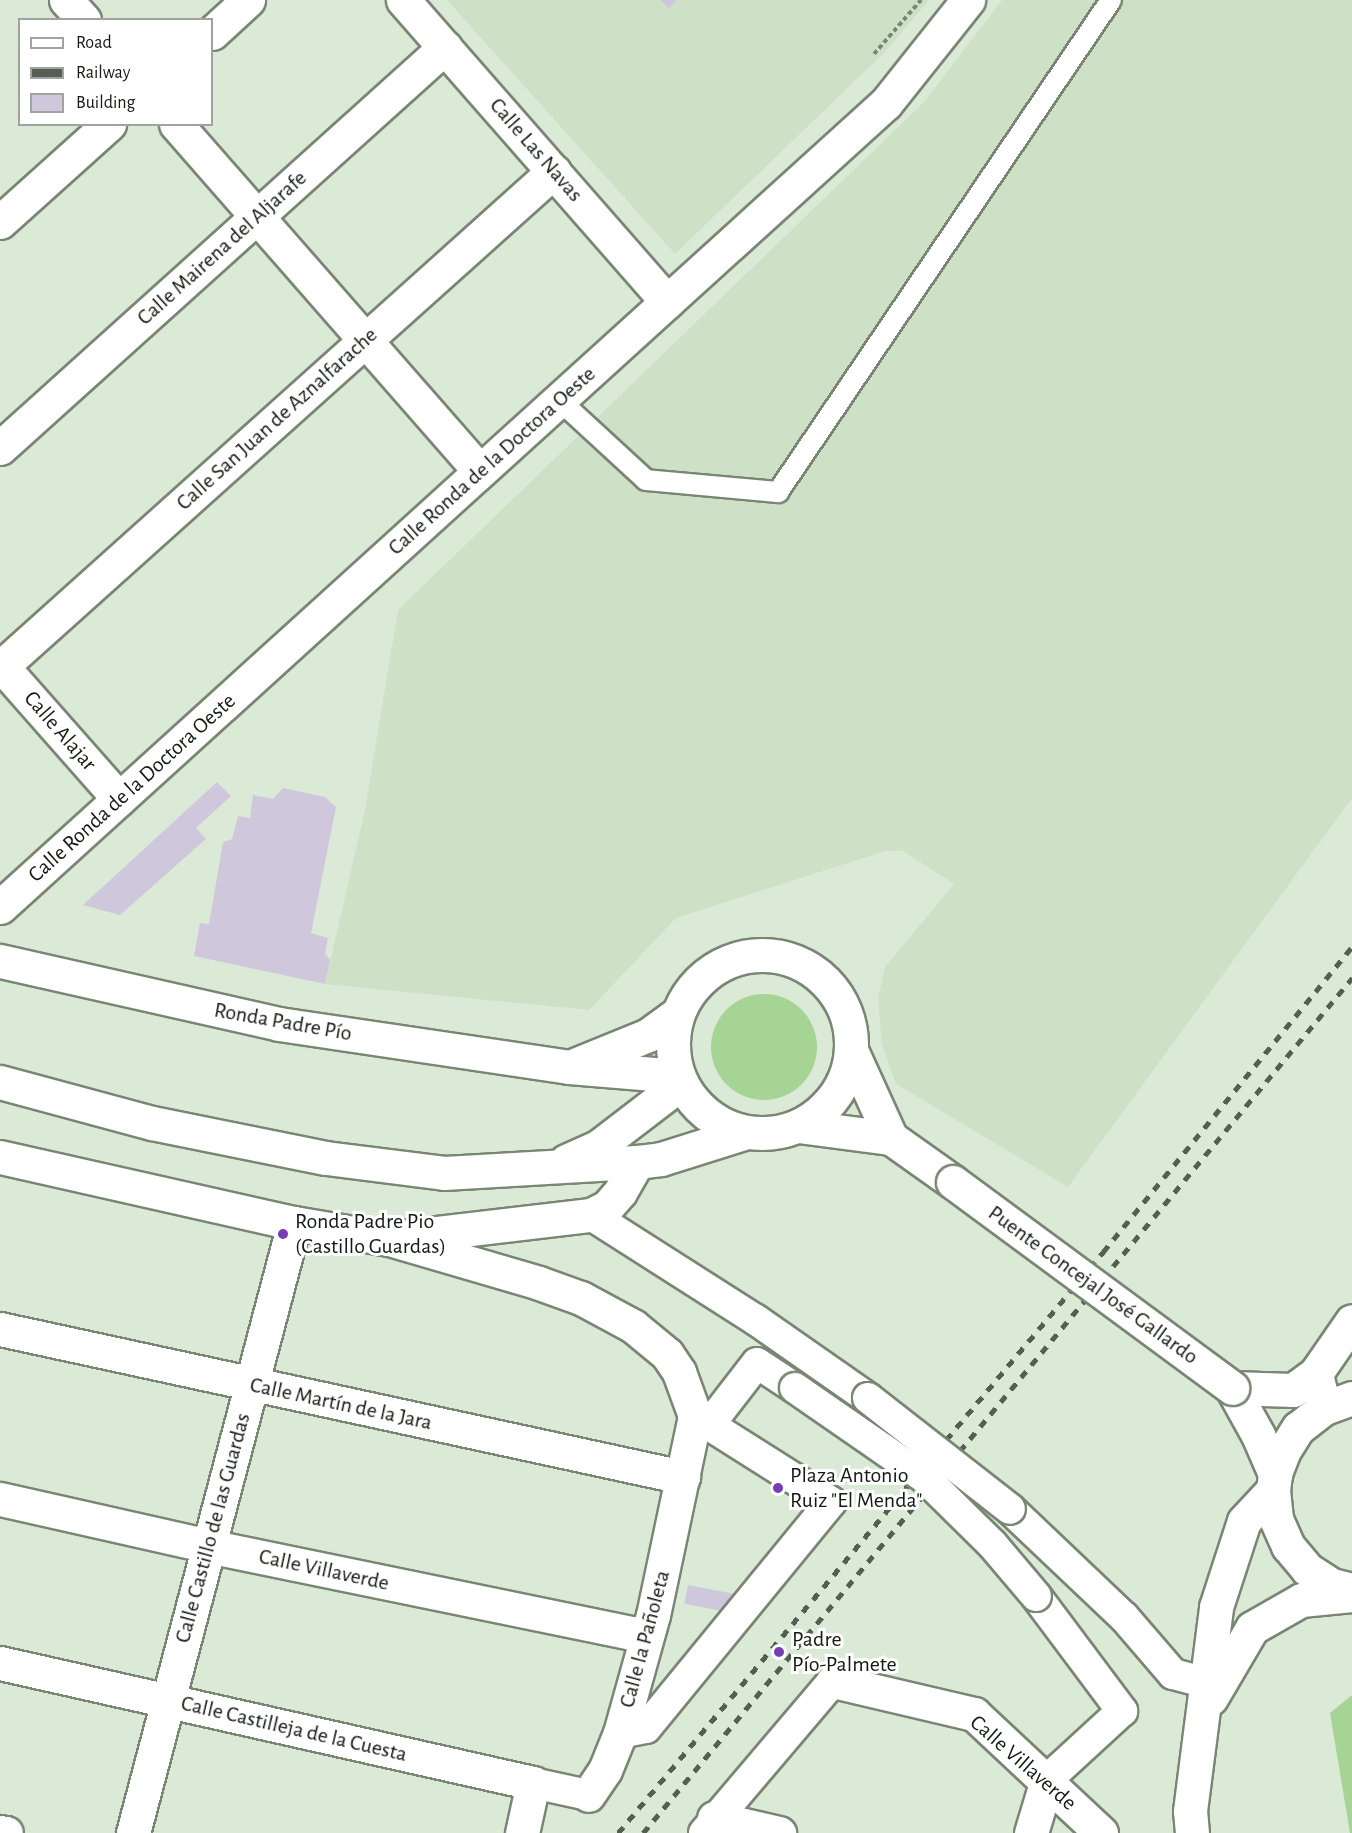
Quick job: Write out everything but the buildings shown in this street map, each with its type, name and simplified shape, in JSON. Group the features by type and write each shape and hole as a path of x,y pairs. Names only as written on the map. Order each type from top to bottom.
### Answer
{"street":[{"path":"66,0 82,18"},
{"path":"213,32 248,0"},
{"name":"Calle Las Navas","path":"403,0 667,302"},
{"name":"Calle Ronda de la Doctora Oeste","path":"0,907 886,103 968,0"},
{"name":"Calle Mairena del Aljarafe","path":"0,448 445,47"},
{"path":"0,222 107,126"},
{"path":"178,126 480,471"},
{"name":"Calle San Juan de Aznalfarache","path":"1,666 554,171"},
{"name":"Calle Alajar","path":"1,666 119,799"},
{"path":"0,1082 152,1123 326,1158 444,1173 661,1159 747,1132 773,1132 798,1126 820,1112 837,1093 847,1072 851,1050 850,1028 842,1004 828,983 808,967 785,957 758,954 732,959 708,972 689,991 676,1015 671,1046 679,1080 697,1106 720,1123 747,1132"},
{"name":"Ronda Padre Pío","path":"0,960 279,1024 569,1067 679,1080"},
{"path":"569,1067 648,1035 676,1015"},
{"path":"851,1050 891,1138"},
{"path":"548,1168 599,1146 679,1080"},
{"path":"798,1126 891,1138"},
{"name":"Puente Concejal José Gallardo","path":"891,1138 1232,1388"},
{"path":"0,1157 294,1223 389,1239 539,1283 581,1298 633,1326 667,1354 679,1372 702,1421 831,1502 646,1728 620,1733"},
{"path":"389,1239 591,1215 607,1207 620,1192 637,1162"},
{"path":"591,1215 756,1320 868,1398 1010,1509 1124,1617 1173,1674 1210,1693"},
{"name":"Calle Castillo de las Guardas","path":"133,1833 294,1223"},
{"path":"1352,1321 1304,1381 1232,1388 1258,1436 1274,1482 1276,1519 1288,1546 1307,1569 1332,1585 1352,1590"},
{"name":"Calle Martín de la Jara","path":"0,1329 683,1477"},
{"path":"683,1477 702,1421 747,1356 925,1478 992,1544 1036,1596 1122,1711 1047,1780 1030,1833"},
{"path":"1192,1833 1190,1811 1210,1693 1216,1607 1244,1521 1274,1482 1284,1450 1299,1428 1331,1406 1304,1381"},
{"name":"Calle la Pañoleta","path":"588,1795 605,1770 620,1733 648,1628 683,1477"},
{"name":"Calle Villaverde","path":"0,1499 208,1546 632,1633 642,1633 648,1628"},
{"path":"1210,1693 1252,1628 1301,1600 1352,1595"},
{"name":"Calle Castilleja de la Cuesta","path":"0,1663 588,1795"},
{"path":"709,1826 833,1681"},
{"name":"Calle Villaverde","path":"833,1681 974,1714 1101,1833"},
{"path":"522,1833 532,1783"},
{"path":"709,1826 779,1833"},
{"path":"0,1832 6,1833"}],"lane":[{"path":"559,400 646,480 778,492 1111,0"}],"path":[{"path":"874,54 921,0"}],"shaded area":[{"path":"447,0 929,0 885,52 675,254"},
{"path":"1002,0 1352,0 1352,798 1068,1187 896,1084 882,1045 878,998 885,967 954,884 903,851 885,851 676,918 589,1010 325,984 365,810 398,610 925,101"}],"green space":[{"path":"764,994 784,998 801,1010 813,1027 817,1047 813,1067 801,1084 784,1096 764,1100 744,1096 727,1084 715,1067 711,1047 715,1027 727,1010 744,998"},
{"path":"1352,1695 1352,1833 1350,1833 1330,1713"}],"railway":[{"path":"618,1833 1103,1252 1352,947"},
{"path":"643,1833 1352,978"}],"place":[{"name":"Ronda Padre Pio (Castillo Guardas)","path":"283,1234"},
{"name":"Plaza Antonio Ruiz \"El Menda\"","path":"778,1488"},
{"name":"Padre Pío-Palmete","path":"779,1652"}]}
